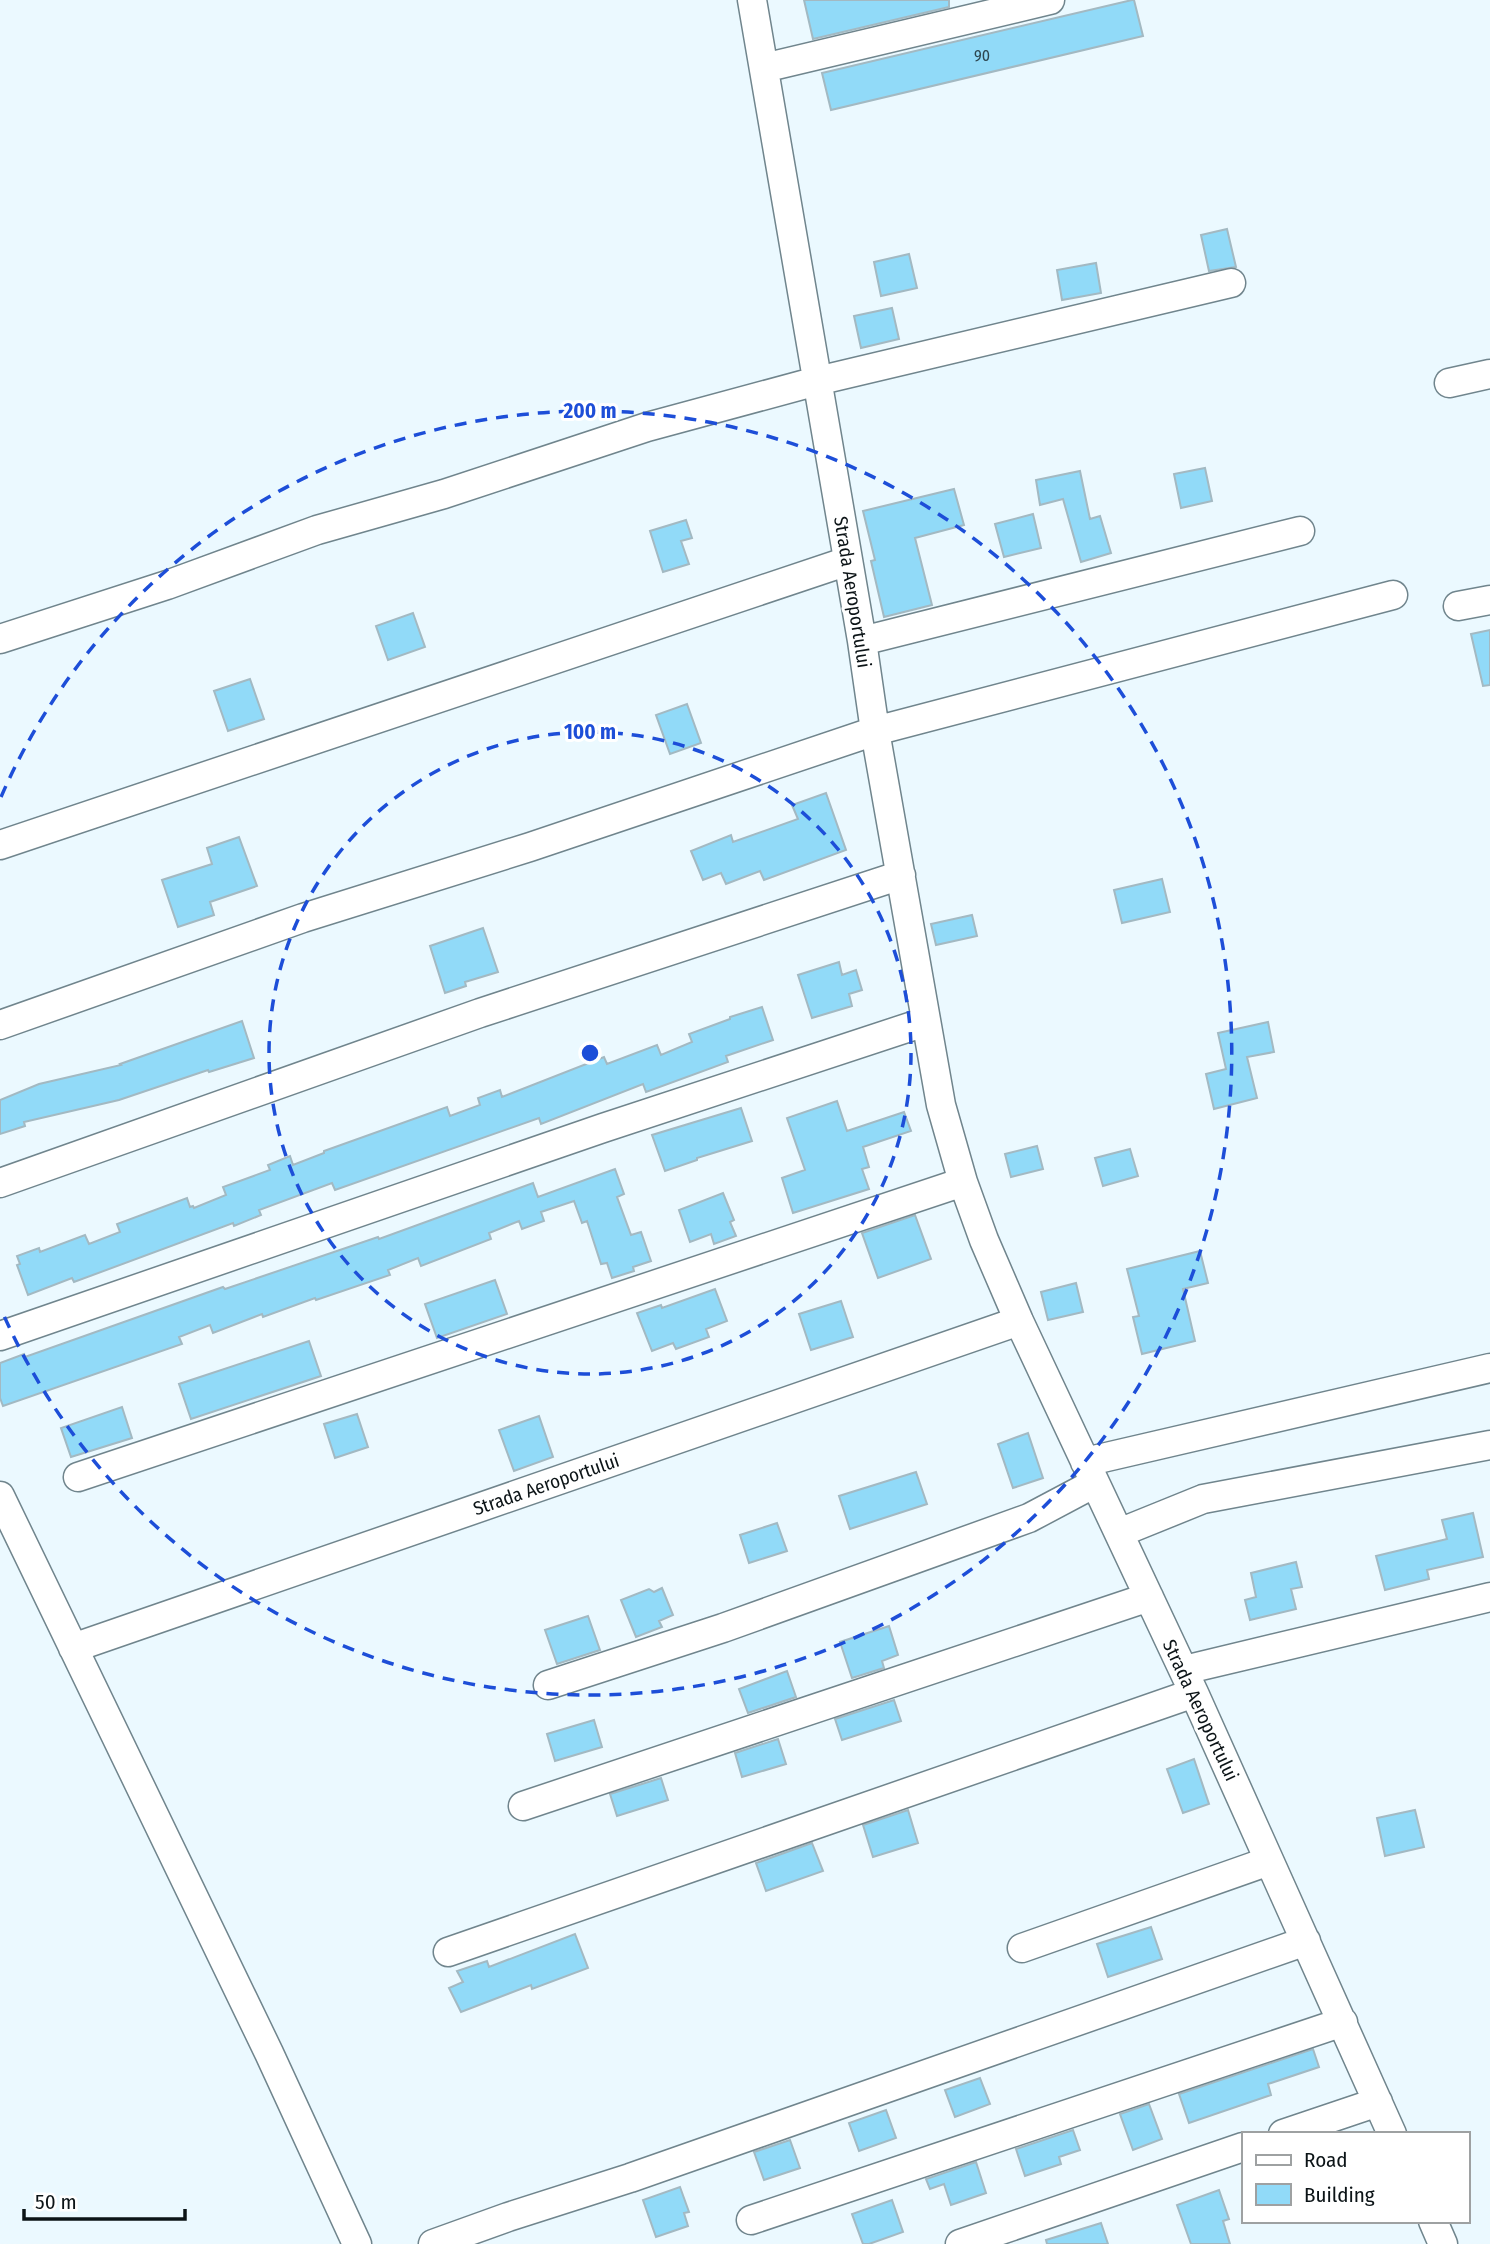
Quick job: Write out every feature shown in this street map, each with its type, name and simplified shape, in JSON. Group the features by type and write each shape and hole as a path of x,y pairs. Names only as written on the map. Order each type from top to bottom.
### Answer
{"street":[{"name":"Strada Aeroportului","path":"752,0 925,1022 941,1105 964,1182 984,1240 1019,1321 1189,1681 1391,2132"},
{"path":"764,68 1050,0"},
{"path":"0,639 167,585 317,530 444,494 647,427 817,381 1231,282"},
{"path":"1448,383 1490,374"},
{"path":"862,641 1300,531"},
{"path":"0,845 849,561"},
{"path":"0,1026 303,918 530,847 874,731 1393,595"},
{"path":"1458,606 1490,600"},
{"path":"0,1183 480,1013 901,876"},
{"path":"0,1336 603,1128 925,1022"},
{"path":"78,1477 964,1182"},
{"name":"Strada Aeroportului","path":"73,1648 1019,1321"},
{"path":"548,1685 723,1628 1029,1518 1090,1473 1490,1368"},
{"path":"1119,1533 1203,1499 1490,1445"},
{"path":"0,1496 269,2053 357,2244"},
{"path":"523,1806 1149,1597"},
{"path":"448,1952 1189,1681 1490,1597"},
{"path":"1022,1948 1269,1861"},
{"path":"433,2244 630,2178 1306,1941"},
{"path":"751,2221 1343,2022"},
{"path":"1289,2132 1377,2102"},
{"path":"960,2244 1242,2147"},
{"path":"1434,2223 1443,2244"}],"building":[{"path":"804,0 949,0 949,7 813,39"},
{"path":"1134,0 1143,36 831,110 822,73"},
{"path":"1227,229 1236,267 1209,271 1201,235"},
{"path":"909,254 917,288 881,296 874,262"},
{"path":"1096,263 1101,293 1062,300 1057,270"},
{"path":"892,308 899,339 861,348 854,316"},
{"path":"1205,468 1212,501 1181,508 1174,474"},
{"path":"1080,471 1090,519 1100,516 1111,553 1081,562 1063,499 1040,505 1036,480"},
{"path":"954,489 964,525 915,538 932,605 884,617 871,561 875,560 863,511"},
{"path":"1033,514 1041,548 1004,557 995,524"},
{"path":"686,520 692,538 681,541 689,564 663,572 650,531"},
{"path":"413,613 425,647 388,660 376,626"},
{"path":"1490,630 1490,685 1483,686 1471,634"},
{"path":"250,679 264,719 228,731 214,691"},
{"path":"687,704 701,743 670,754 656,715"},
{"path":"826,793 846,850 764,880 760,871 726,884 721,873 703,880 691,851 731,835 733,842 798,819 792,805"},
{"path":"239,837 257,886 210,902 214,915 178,927 162,880 212,864 207,848"},
{"path":"1162,879 1170,912 1122,923 1114,890"},
{"path":"972,915 977,936 936,945 931,924"},
{"path":"483,928 498,972 465,982 466,986 445,993 430,946"},
{"path":"839,962 842,975 856,970 862,990 849,994 852,1006 812,1018 798,975"},
{"path":"762,1007 773,1040 726,1056 728,1062 646,1092 643,1084 541,1124 539,1118 335,1190 332,1183 259,1210 261,1215 234,1226 233,1223 74,1282 72,1278 28,1295 17,1265 20,1264 17,1256 39,1248 40,1252 85,1235 89,1244 120,1232 117,1224 187,1198 190,1207 194,1208 226,1195 223,1187 270,1170 268,1165 290,1156 293,1165 324,1151 447,1107 450,1116 480,1105 478,1098 500,1090 502,1097 604,1057 607,1064 657,1045 661,1055 692,1042 689,1034"},
{"path":"242,1021 254,1058 209,1072 208,1070 119,1100 24,1122 25,1126 0,1134 0,1100 39,1084 121,1065"},
{"path":"1268,1022 1274,1052 1247,1057 1257,1098 1214,1109 1206,1074 1226,1069 1218,1033"},
{"path":"837,1101 847,1131 904,1112 911,1131 863,1147 869,1167 862,1169 869,1189 793,1213 782,1178 805,1170 787,1118"},
{"path":"741,1108 752,1141 665,1171 652,1135"},
{"path":"1037,1146 1043,1169 1011,1177 1005,1154"},
{"path":"1130,1149 1138,1176 1103,1186 1095,1158"},
{"path":"615,1169 624,1194 617,1197 631,1235 641,1232 651,1261 633,1267 634,1271 612,1278 607,1263 601,1264 587,1221 582,1223 574,1201 541,1212 544,1221 522,1229 519,1221 489,1233 491,1239 421,1266 418,1258 388,1270 390,1275 263,1317 262,1314 213,1333 210,1325 179,1337 182,1344 3,1406 0,1398 0,1363 24,1354 25,1357 223,1287 225,1289 378,1237 379,1239 533,1183 538,1197"},
{"path":"723,1193 734,1220 730,1222 736,1236 714,1244 711,1234 690,1242 679,1210"},
{"path":"915,1215 931,1259 878,1278 862,1233"},
{"path":"1200,1251 1208,1283 1183,1289 1195,1341 1142,1354 1133,1317 1139,1316 1127,1269"},
{"path":"495,1280 507,1314 437,1338 425,1304"},
{"path":"1076,1283 1083,1312 1048,1320 1041,1292"},
{"path":"715,1289 727,1321 706,1329 709,1337 676,1349 673,1343 652,1351 637,1313 661,1305 662,1308"},
{"path":"841,1301 853,1337 811,1350 799,1314"},
{"path":"309,1341 321,1376 191,1419 179,1384"},
{"path":"122,1407 132,1438 71,1457 61,1428"},
{"path":"357,1414 368,1447 335,1458 324,1424"},
{"path":"539,1416 553,1457 514,1471 499,1430"},
{"path":"1028,1433 1043,1478 1013,1488 998,1444"},
{"path":"916,1472 927,1504 850,1529 839,1496"},
{"path":"1473,1513 1483,1557 1427,1570 1429,1579 1385,1590 1376,1556 1447,1539 1442,1520"},
{"path":"777,1523 787,1551 749,1563 740,1535"},
{"path":"1296,1562 1302,1587 1291,1589 1296,1609 1250,1620 1245,1600 1256,1597 1251,1573"},
{"path":"662,1588 673,1615 659,1621 662,1627 636,1637 621,1600 649,1589 654,1592"},
{"path":"588,1616 600,1650 557,1664 545,1630"},
{"path":"889,1626 898,1655 882,1661 884,1668 852,1678 840,1642"},
{"path":"787,1671 796,1697 748,1713 739,1689"},
{"path":"894,1700 901,1721 842,1740 835,1719"},
{"path":"594,1720 602,1747 555,1761 547,1734"},
{"path":"778,1739 786,1764 742,1777 735,1753"},
{"path":"1194,1759 1209,1804 1183,1813 1167,1769"},
{"path":"661,1778 668,1800 617,1816 610,1794"},
{"path":"908,1810 918,1843 873,1857 863,1825"},
{"path":"1415,1810 1424,1847 1385,1856 1377,1818"},
{"path":"812,1843 823,1871 766,1891 756,1863"},
{"path":"1151,1927 1162,1959 1108,1977 1097,1944"},
{"path":"575,1934 588,1968 532,1989 531,1985 461,2012 449,1988 463,1982 457,1971 487,1961 489,1967"},
{"path":"1313,2049 1319,2067 1268,2084 1271,2095 1189,2123 1179,2094"},
{"path":"980,2078 990,2104 955,2117 945,2090"},
{"path":"1149,2104 1162,2139 1133,2150 1120,2114"},
{"path":"886,2110 896,2138 859,2151 849,2123"},
{"path":"1073,2130 1080,2150 1059,2157 1061,2164 1025,2176 1016,2149"},
{"path":"790,2140 800,2168 764,2180 754,2152"},
{"path":"976,2162 986,2193 951,2205 944,2184 930,2189 926,2179"},
{"path":"680,2187 689,2212 684,2213 688,2226 656,2237 643,2200"},
{"path":"1219,2190 1229,2219 1223,2221 1230,2244 1191,2244 1177,2205"},
{"path":"892,2200 903,2232 863,2244 852,2214"},
{"path":"1101,2223 1108,2244 1047,2244 1046,2240"}]}
